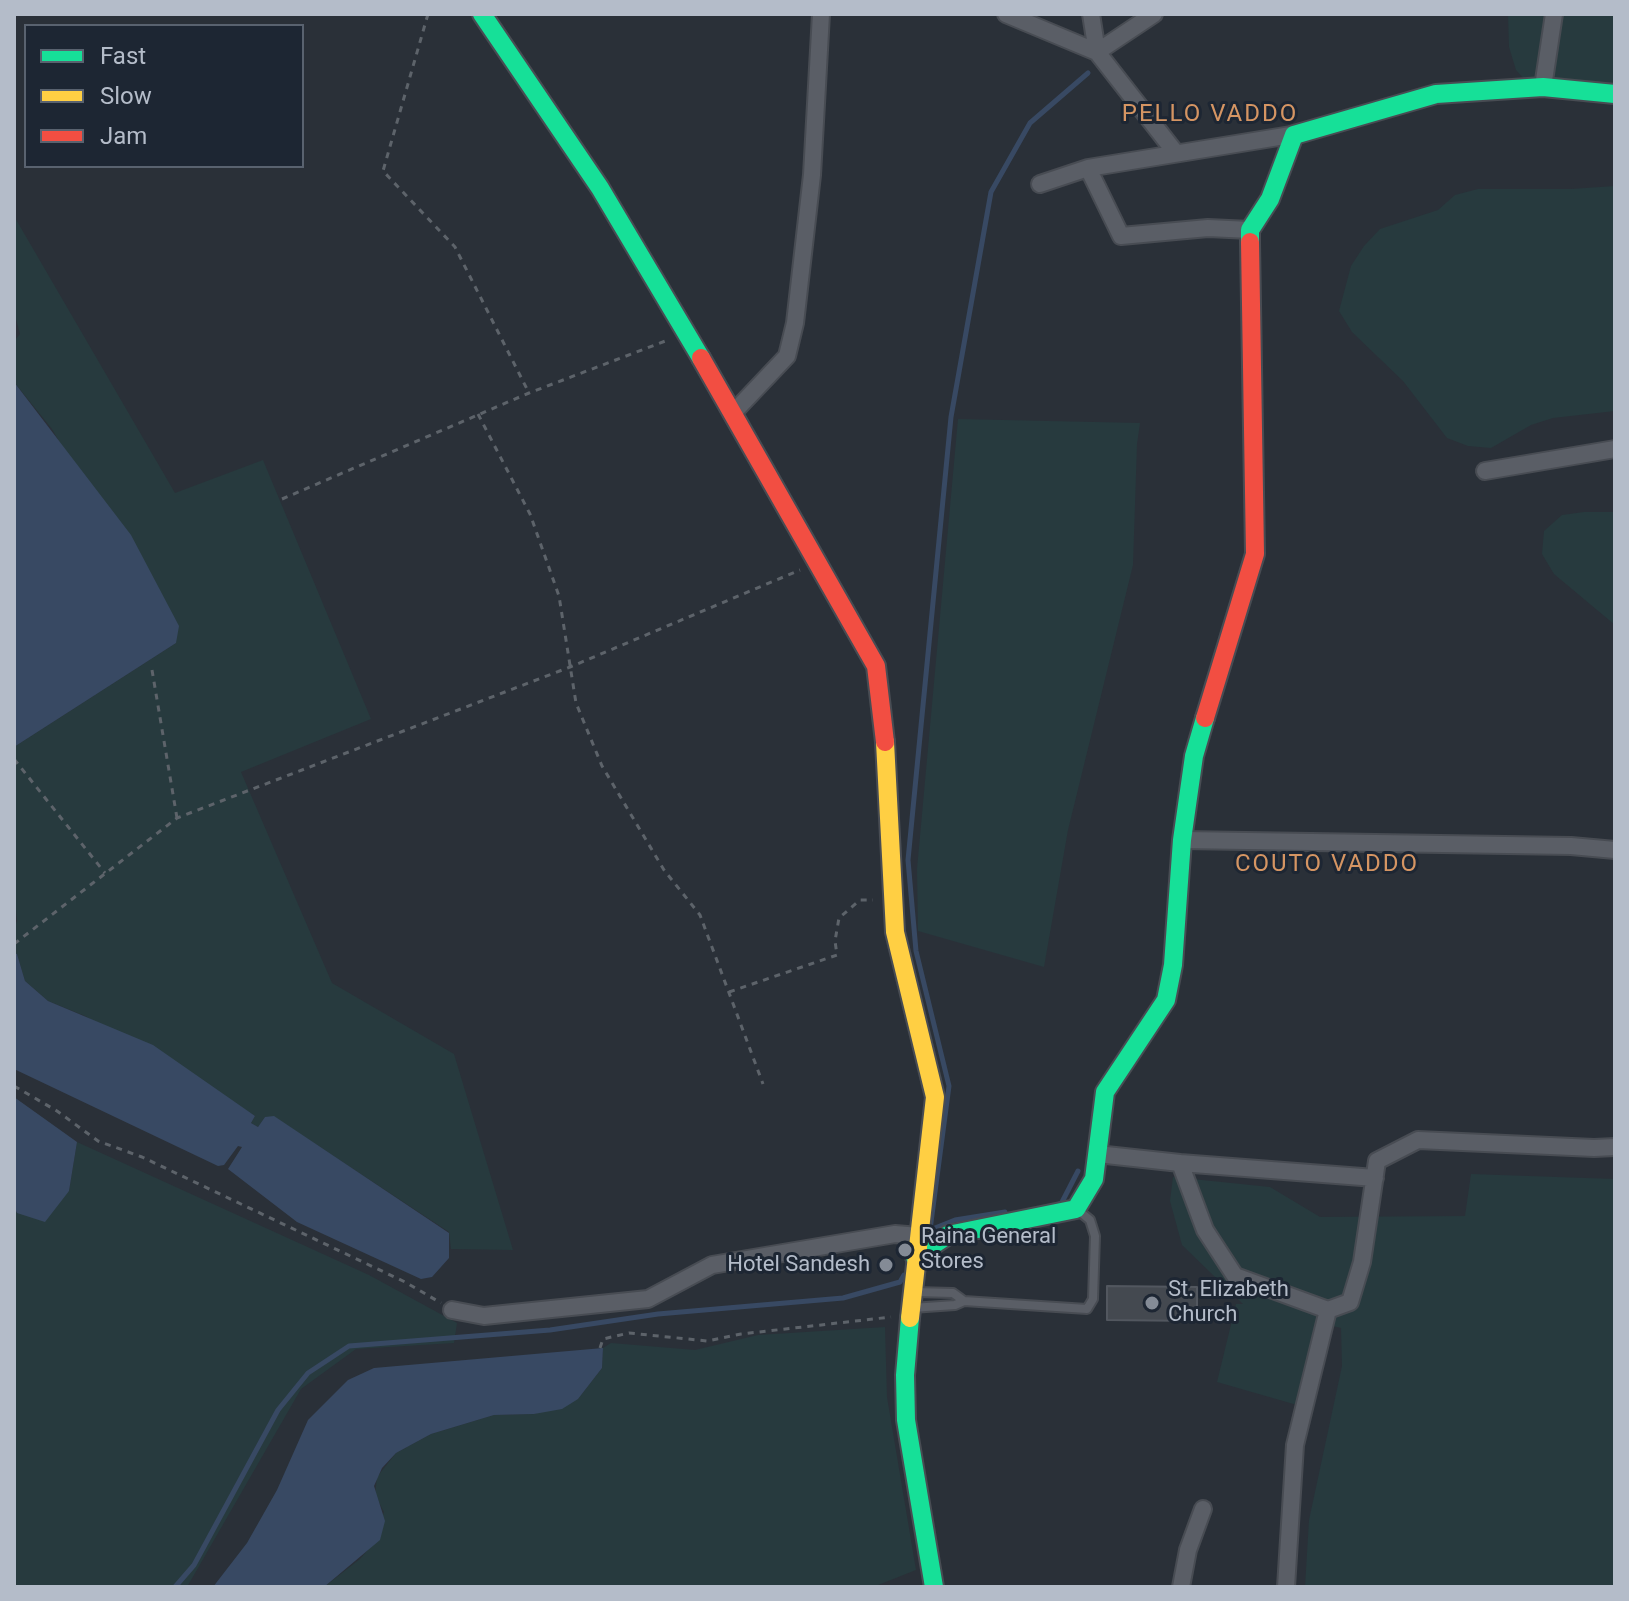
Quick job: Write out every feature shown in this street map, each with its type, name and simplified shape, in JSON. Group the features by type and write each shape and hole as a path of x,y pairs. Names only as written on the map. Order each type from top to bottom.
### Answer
{"street":[{"path":"482,14 600,188 734,412 876,666 884,728 895,932 935,1097 905,1375 906,1420 934,1587"},
{"path":"734,412 787,356 795,323 812,175 821,14"},
{"path":"1006,14 1097,52"},
{"path":"1091,14 1097,52 1175,152"},
{"path":"1097,52 1154,14"},
{"path":"1543,87 1554,14"},
{"path":"1040,184 1088,168 1297,134 1436,94 1543,87 1615,94"},
{"path":"917,1247 948,1235 1076,1209 1094,1179 1105,1092 1166,1000 1173,965 1182,840 1194,756 1255,554 1250,230 1270,199 1297,134"},
{"path":"1088,168 1121,236 1208,228 1250,230"},
{"path":"1485,471 1615,449"},
{"path":"1182,840 1555,846 1615,850"},
{"path":"1180,1163 1205,1230 1235,1276 1328,1310 1350,1302 1362,1262 1377,1161 1418,1140 1615,1147"},
{"path":"1097,1154 1375,1178"},
{"path":"452,1310 484,1316 648,1299 712,1265 895,1234 917,1247"},
{"path":"1286,1587 1295,1445 1328,1310"},
{"path":"1181,1587 1188,1550 1203,1509"}],"lane":[{"path":"911,1305 955,1305 964,1301 1087,1309 1093,1299 1095,1236 1090,1220 1076,1209"},
{"path":"911,1305 953,1293 964,1301"}],"path":[{"path":"428,14 383,171 455,247 529,393"},
{"path":"282,499 529,393 687,333"},
{"path":"478,414 530,514 559,596 576,703 602,766 664,870 700,915 763,1084"},
{"path":"14,944 177,818 570,667 819,562"},
{"path":"152,670 177,818"},
{"path":"14,759 105,873"},
{"path":"729,992 837,955 835,941 839,918 860,900 893,899"},
{"path":"14,1086 57,1111 98,1141 156,1163 405,1282 452,1310"},
{"path":"600,1348 603,1339 629,1333 707,1341 911,1305"}],"green space":[{"path":"1508,14 1615,14 1615,86 1532,88 1516,70 1509,47"},
{"path":"1615,186 1615,411 1553,418 1531,425 1491,448 1468,446 1447,438 1403,381 1352,332 1339,311 1351,266 1380,229 1438,210 1455,195 1478,189"},
{"path":"14,216 175,493 263,460 371,719 241,772 332,983 454,1054 513,1250 451,1249 449,1232 274,1117 265,1117 258,1127 251,1123 255,1116 85,1016 48,1001 25,981 17,954 14,953 17,921 14,889 14,747 176,643 52,429 14,382 14,341 20,334 14,312"},
{"path":"958,419 1140,423 1133,565 1068,830 1044,967 918,931 917,869"},
{"path":"1615,512 1615,625 1554,574 1542,554 1544,531 1562,515"},
{"path":"77,1142 369,1275 457,1323 454,1343 356,1349 301,1389 187,1587 14,1587 14,1207 17,1213 69,1191"},
{"path":"1471,1174 1615,1179 1615,1587 1305,1587 1309,1520 1342,1366 1341,1328 1316,1322 1297,1405 1217,1382 1236,1304 1243,1304 1182,1245 1170,1201 1173,1177 1270,1187 1320,1217 1465,1216"},
{"path":"885,1327 887,1397 916,1570 873,1587 324,1587 360,1559 372,1545 384,1512 375,1495 377,1477 396,1453 431,1434 494,1415 534,1414 578,1399 602,1368 603,1348 611,1343 695,1350 758,1335"}],"water":[{"path":"14,382 131,535 179,626 176,643 14,747"},
{"path":"14,953 17,954 25,981 48,1001 153,1045 255,1116 251,1123 258,1127 265,1117 274,1116 449,1233 449,1258 432,1277 421,1279 297,1222 228,1169 242,1147 238,1146 224,1165 218,1166 14,1069"},
{"path":"14,1097 77,1142 69,1191 45,1222 17,1213 14,1207"},
{"path":"603,1348 602,1368 578,1399 562,1409 534,1414 494,1415 431,1434 396,1453 382,1468 374,1486 385,1521 380,1540 324,1587 213,1587 247,1543 277,1490 308,1420 348,1380 374,1368"}],"building":[{"name":"St. Elizabeth Church","path":"1107,1286 1197,1287 1197,1321 1107,1320"}],"waterway":[{"path":"927,1235 949,1086 916,951 908,860 951,417 991,192 1030,123 1088,73"},
{"path":"1059,1204 1078,1171"},
{"path":"930,1230 955,1220 1005,1212"},
{"path":"175,1587 194,1565 278,1410 308,1373 349,1346 550,1330 658,1314 843,1298 900,1282 904,1275"}],"traffic: fast":[{"path":"482,14 600,188 701,358"},
{"path":"1250,242 1250,230 1270,199 1294,135 1436,94 1543,87 1615,94"},
{"path":"915,1257 948,1235 1076,1209 1094,1179 1105,1092 1166,1000 1173,965 1182,840 1194,756 1205,718"},
{"path":"910,1318 905,1375 906,1420 934,1587"}],"traffic: slow":[{"path":"885,742 895,932 935,1097 910,1318"}],"traffic: jam":[{"path":"1205,718 1255,554 1250,242"},
{"path":"701,358 876,666 885,742"}],"place":[{"name":"Raina General Stores","path":"905,1250"},
{"name":"Hotel Sandesh","path":"886,1265"},
{"name":"St. Elizabeth Church","path":"1152,1303"}],"district":[{"name":"PELLO VADDO","path":"1210,115"},
{"name":"COUTO VADDO","path":"1327,865"}]}
